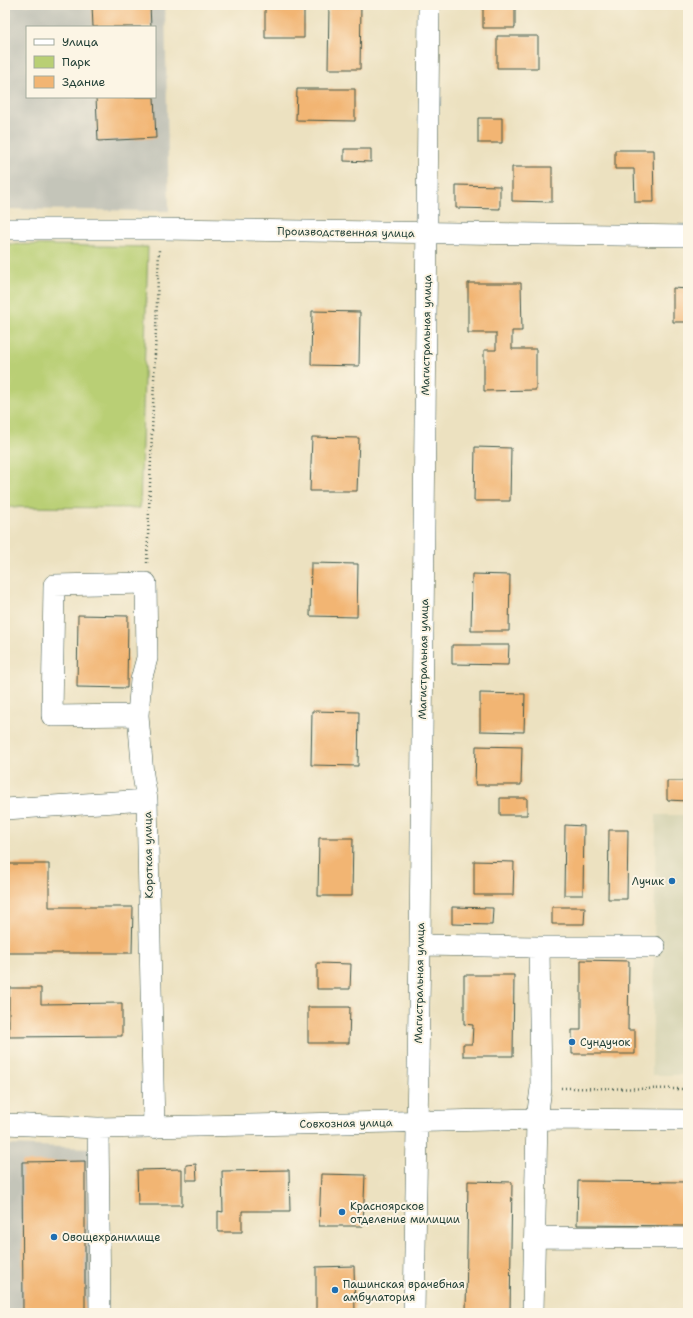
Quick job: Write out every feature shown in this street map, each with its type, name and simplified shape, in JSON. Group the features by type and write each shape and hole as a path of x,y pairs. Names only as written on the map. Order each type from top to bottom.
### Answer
{"street":[{"name":"Магистральная улица","path":"414,1313 420,945 429,5"},
{"name":"Производственная улица","path":"5,229 160,229 688,236"},
{"name":"Короткая улица","path":"146,583 147,658 141,680 138,715 143,776 147,800 154,1128"},
{"path":"138,715 52,716 54,585 146,583"},
{"path":"5,809 147,800"},
{"path":"420,945 654,947"},
{"path":"533,1313 537,1119 541,1088 540,947"},
{"name":"Совхозная улица","path":"5,1124 98,1128 154,1128 537,1119 688,1120"},
{"path":"98,1128 100,1313"},
{"path":"535,1237 688,1238"}],"path":[{"path":"146,583 160,229"},
{"path":"541,1088 688,1089"}],"shaded area":[{"path":"5,5 165,5 169,211 5,209"},
{"name":"Лучик","path":"656,815 688,815 688,1075 652,1075"},
{"name":"Овощехранилище","path":"5,1145 92,1148 93,1313 5,1313"}],"green space":[{"path":"5,244 148,247 140,508 5,507"}],"building":[{"path":"92,5 150,5 151,26 93,26"},
{"path":"265,5 304,5 304,38 265,38"},
{"path":"329,5 361,5 360,69 328,69"},
{"path":"483,5 515,5 515,28 483,28"},
{"path":"497,36 538,36 538,68 497,68"},
{"path":"297,89 355,89 355,121 296,120"},
{"path":"96,98 154,98 156,138 98,141"},
{"path":"478,118 502,118 502,143 478,143"},
{"path":"344,149 371,149 371,162 344,161"},
{"path":"615,150 653,150 654,202 635,202 634,169 615,169"},
{"path":"512,167 552,167 552,202 512,201"},
{"path":"456,185 500,186 500,209 456,208"},
{"path":"468,283 521,283 522,331 512,331 512,349 536,349 536,390 484,391 484,350 496,350 496,333 468,333"},
{"path":"673,288 688,289 688,322 673,322"},
{"path":"312,311 360,312 359,366 311,365"},
{"path":"312,437 359,438 357,491 310,491"},
{"path":"475,447 511,448 510,501 474,501"},
{"path":"311,563 358,564 357,617 310,616"},
{"path":"472,574 510,575 509,631 471,631"},
{"path":"78,615 128,616 127,688 77,687"},
{"path":"452,645 509,645 508,665 452,664"},
{"path":"480,693 525,694 524,732 480,731"},
{"path":"312,711 359,712 358,766 311,765"},
{"path":"476,746 522,747 521,785 475,785"},
{"path":"667,781 688,781 688,801 667,800"},
{"path":"500,798 527,798 527,815 500,815"},
{"path":"565,825 584,826 583,895 564,895"},
{"path":"609,830 628,830 627,899 608,899"},
{"path":"319,838 353,838 352,896 318,896"},
{"path":"474,861 514,862 513,895 474,895"},
{"path":"6,864 49,864 49,907 133,907 132,953 5,953"},
{"path":"452,907 493,908 492,925 452,924"},
{"path":"552,907 585,907 584,924 552,924"},
{"path":"581,960 629,961 628,1030 635,1030 635,1054 572,1054 572,1030 581,1030"},
{"path":"317,963 351,964 350,989 317,989"},
{"path":"464,975 514,975 513,1056 463,1056 463,1044 472,1044 473,1025 464,1024"},
{"path":"9,988 41,988 41,1004 122,1003 122,1036 9,1037"},
{"path":"308,1007 350,1007 349,1043 308,1043"},
{"name":"Овощехранилище","path":"85,1161 85,1313 23,1313 22,1162"},
{"path":"196,1164 197,1180 186,1180 186,1165"},
{"path":"182,1169 182,1205 138,1205 137,1170"},
{"path":"289,1170 290,1211 242,1211 242,1232 218,1232 218,1211 223,1212 222,1171"},
{"name":"Красноярское отделение милиции","path":"321,1174 365,1175 363,1226 319,1226"},
{"path":"468,1181 512,1182 510,1313 466,1313"},
{"path":"578,1181 688,1182 688,1226 577,1225"},
{"name":"Пашинская врачебная амбулатория","path":"354,1266 355,1313 316,1313 316,1267"}],"place":[{"name":"Лучик","path":"672,881"},
{"name":"Сундучок","path":"572,1042"},
{"name":"Красноярское отделение милиции","path":"342,1212"},
{"name":"Овощехранилище","path":"54,1237"},
{"name":"Пашинская врачебная амбулатория","path":"335,1290"}]}
